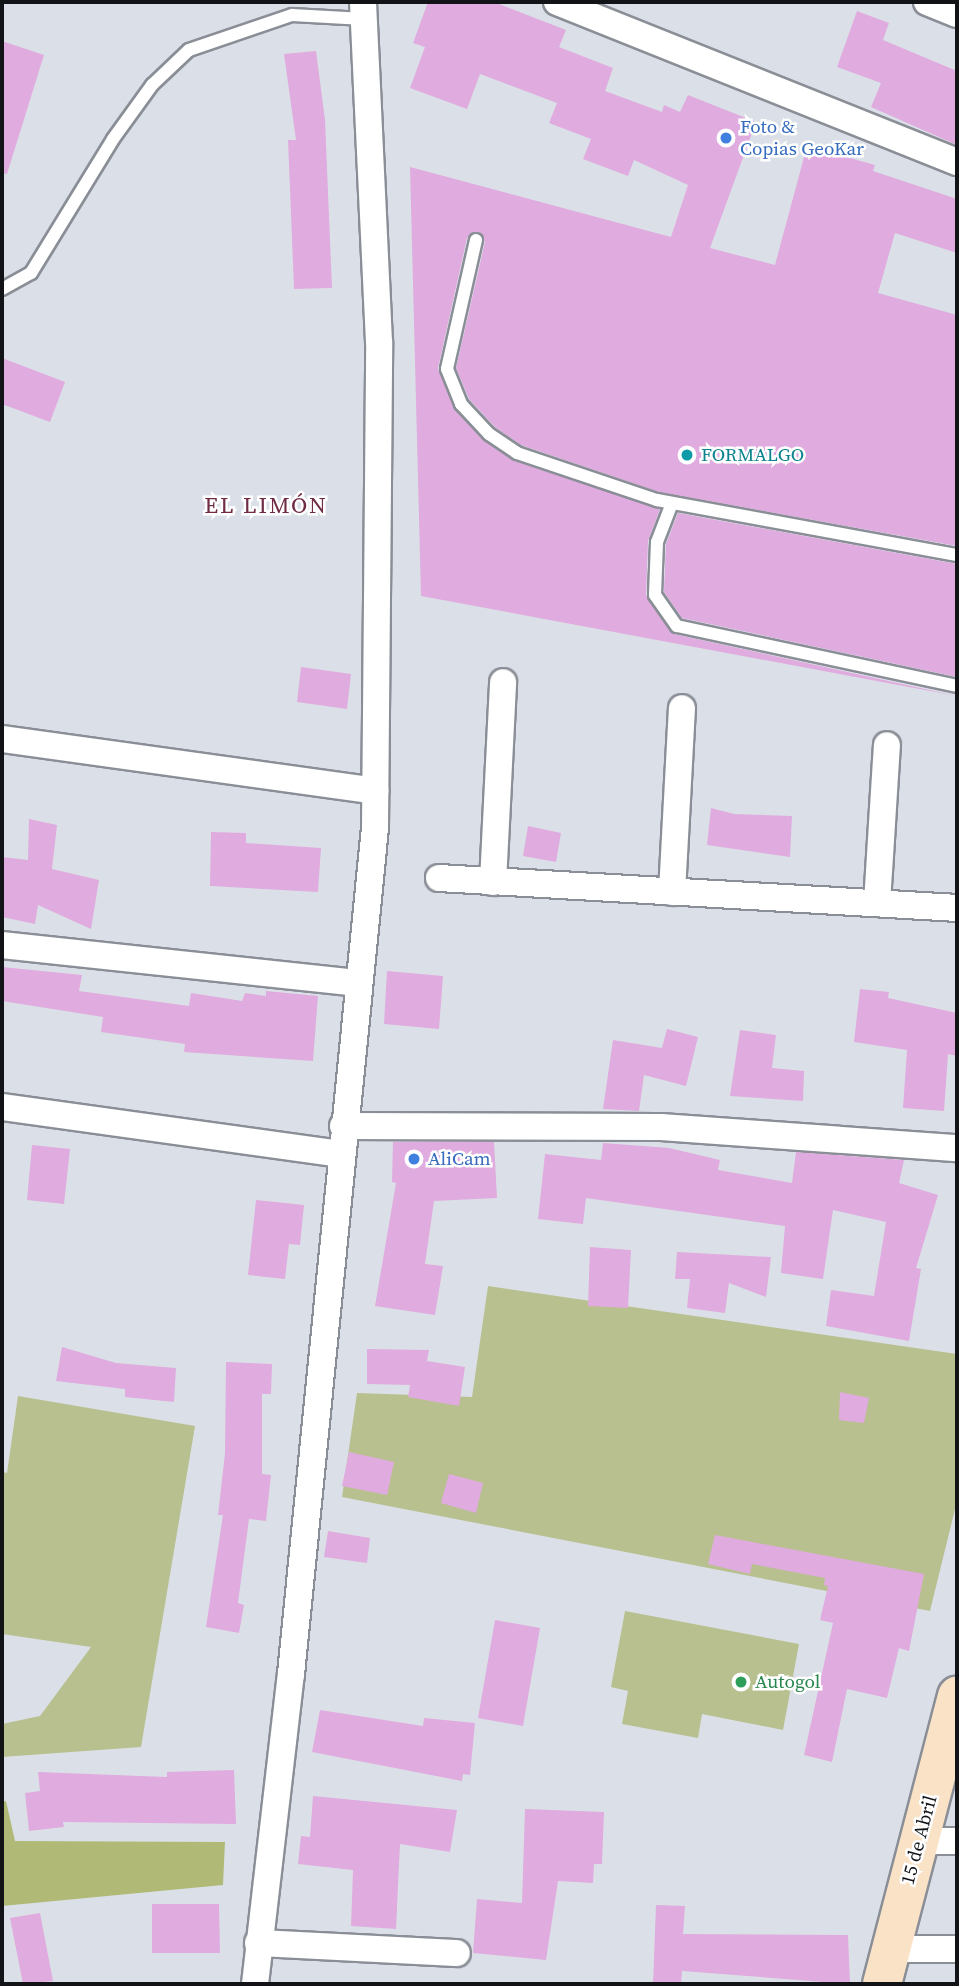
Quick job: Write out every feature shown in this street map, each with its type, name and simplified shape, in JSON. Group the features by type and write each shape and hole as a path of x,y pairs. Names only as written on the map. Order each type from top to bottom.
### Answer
{"main road":[{"name":"15 de Abril","path":"886,1967 957,1696"}],"street":[{"path":"557,2 957,162"},
{"path":"927,2 957,15"},
{"path":"247,1983 258,1943 291,1674 375,790 379,342 364,10"},
{"path":"493,881 503,682"},
{"path":"672,892 682,708"},
{"path":"2,739 375,790"},
{"path":"877,903 887,745"},
{"path":"439,878 957,908"},
{"path":"2,945 358,984"},
{"path":"2,1107 340,1154"},
{"path":"343,1126 661,1127 957,1148"},
{"path":"919,1841 957,1841"},
{"path":"258,1943 457,1952"},
{"path":"886,1967 957,1950"}],"lane":[{"path":"2,289 31,273 113,139 152,85 189,50 292,15 364,10"},
{"path":"475,240 447,369 461,404 489,434 517,453 672,503 957,555"},
{"path":"672,503 657,542 654,595 677,626 957,686"}],"green space":[{"path":"488,1286 957,1354 957,1501 930,1611 342,1497 357,1393 472,1397"},
{"path":"18,1396 195,1426 141,1747 2,1757 2,1724 40,1716 91,1647 2,1634 2,1472 7,1473"},
{"path":"625,1611 799,1644 783,1730 702,1714 698,1738 622,1724 628,1691 611,1687"},
{"path":"6,1801 15,1841 225,1842 223,1885 2,1906 2,1802"}],"building":[{"name":"FORMALGO","path":"428,2 494,2 566,30 559,47 613,68 605,91 662,112 664,105 680,112 688,95 756,122 710,248 775,265 807,146 875,165 873,171 957,199 957,253 895,233 878,293 957,315 957,546 659,492 521,445 495,427 469,399 456,368 485,242 479,232 467,238 438,368 455,410 483,440 512,460 660,509 648,541 646,595 674,634 957,696 421,596 410,167 671,237 688,185 634,160 628,176 583,159 591,139 549,123 557,103 480,74 467,109 410,88 425,47 413,43"},
{"path":"857,11 889,23 883,40 957,71 957,145 871,107 881,83 837,67"},
{"path":"2,41 44,55 7,174 2,173"},
{"path":"316,51 325,120 332,288 294,289 288,140 296,140 284,54"},
{"path":"2,358 65,382 50,422 2,404"},
{"path":"678,513 957,564 957,677 682,618 664,592 666,544"},
{"path":"301,667 351,674 347,709 297,702"},
{"path":"711,808 734,814 792,816 790,857 707,845"},
{"path":"29,819 57,825 52,869 99,880 91,929 38,905 35,924 2,917 2,857 28,860"},
{"path":"528,826 561,833 556,862 523,856"},
{"path":"211,832 246,833 246,843 321,848 318,892 210,886"},
{"path":"2,967 82,975 79,991 189,1006 191,993 242,1001 245,993 266,996 266,991 318,996 313,1061 184,1052 185,1044 101,1032 103,1017 2,1001"},
{"path":"387,971 443,976 439,1029 384,1024"},
{"path":"860,989 889,992 888,998 957,1013 957,1056 948,1054 944,1111 903,1108 907,1050 854,1042"},
{"path":"667,1029 698,1037 686,1086 644,1075 639,1111 603,1109 613,1040 662,1048"},
{"path":"740,1030 776,1035 772,1068 804,1071 803,1101 730,1096"},
{"path":"393,1142 494,1142 497,1198 434,1201 425,1264 443,1266 435,1315 375,1306 396,1183 392,1182"},
{"path":"603,1143 669,1148 720,1160 718,1170 792,1183 796,1152 904,1160 899,1183 938,1195 916,1268 921,1269 909,1341 826,1326 831,1290 874,1296 886,1222 833,1210 823,1279 781,1273 785,1226 586,1198 583,1224 538,1219 545,1154 601,1160"},
{"path":"32,1145 70,1149 64,1204 27,1200"},
{"path":"256,1200 304,1205 300,1245 289,1244 285,1279 248,1275"},
{"path":"590,1247 631,1250 628,1308 588,1306"},
{"path":"677,1252 771,1257 766,1297 729,1283 725,1313 687,1308 690,1279 675,1279"},
{"path":"62,1347 116,1363 176,1368 174,1402 125,1397 125,1389 56,1381"},
{"path":"367,1349 429,1350 427,1361 465,1367 459,1406 408,1397 410,1385 367,1384"},
{"path":"226,1362 272,1364 271,1394 262,1394 262,1474 271,1475 266,1521 249,1519 238,1603 244,1605 239,1633 206,1627 223,1515 218,1515 225,1453"},
{"path":"840,1392 869,1398 864,1423 839,1420"},
{"path":"349,1452 394,1462 387,1495 342,1486"},
{"path":"449,1474 483,1483 476,1513 441,1503"},
{"path":"328,1531 370,1538 367,1563 324,1557"},
{"path":"715,1535 924,1574 909,1651 899,1648 887,1698 847,1689 832,1762 804,1755 833,1623 820,1620 828,1586 824,1585 825,1578 752,1564 750,1574 708,1564"},
{"path":"495,1620 540,1628 523,1726 478,1718"},
{"path":"320,1710 423,1726 424,1718 475,1723 470,1775 463,1774 462,1781 312,1752"},
{"path":"234,1770 236,1824 63,1822 64,1827 29,1831 25,1793 40,1791 38,1772 167,1777 167,1772"},
{"path":"313,1796 457,1810 450,1852 400,1844 396,1929 351,1926 353,1870 298,1864 301,1836 310,1837"},
{"path":"525,1809 604,1812 602,1864 594,1864 593,1883 558,1881 546,1960 473,1953 477,1899 522,1903"},
{"path":"152,1904 219,1904 220,1953 152,1953"},
{"path":"656,1905 685,1906 683,1934 848,1935 850,1984 682,1971 681,1984 653,1984"},
{"path":"40,1913 53,1981 23,1984 10,1918"}],"place":[{"name":"Foto & Copias GeoKar","path":"726,138"},
{"name":"FORMALGO","path":"687,455"},
{"name":"AliCam","path":"414,1159"},
{"name":"Autogol","path":"741,1682"}],"district":[{"name":"EL LIMÓN","path":"266,505"}]}
